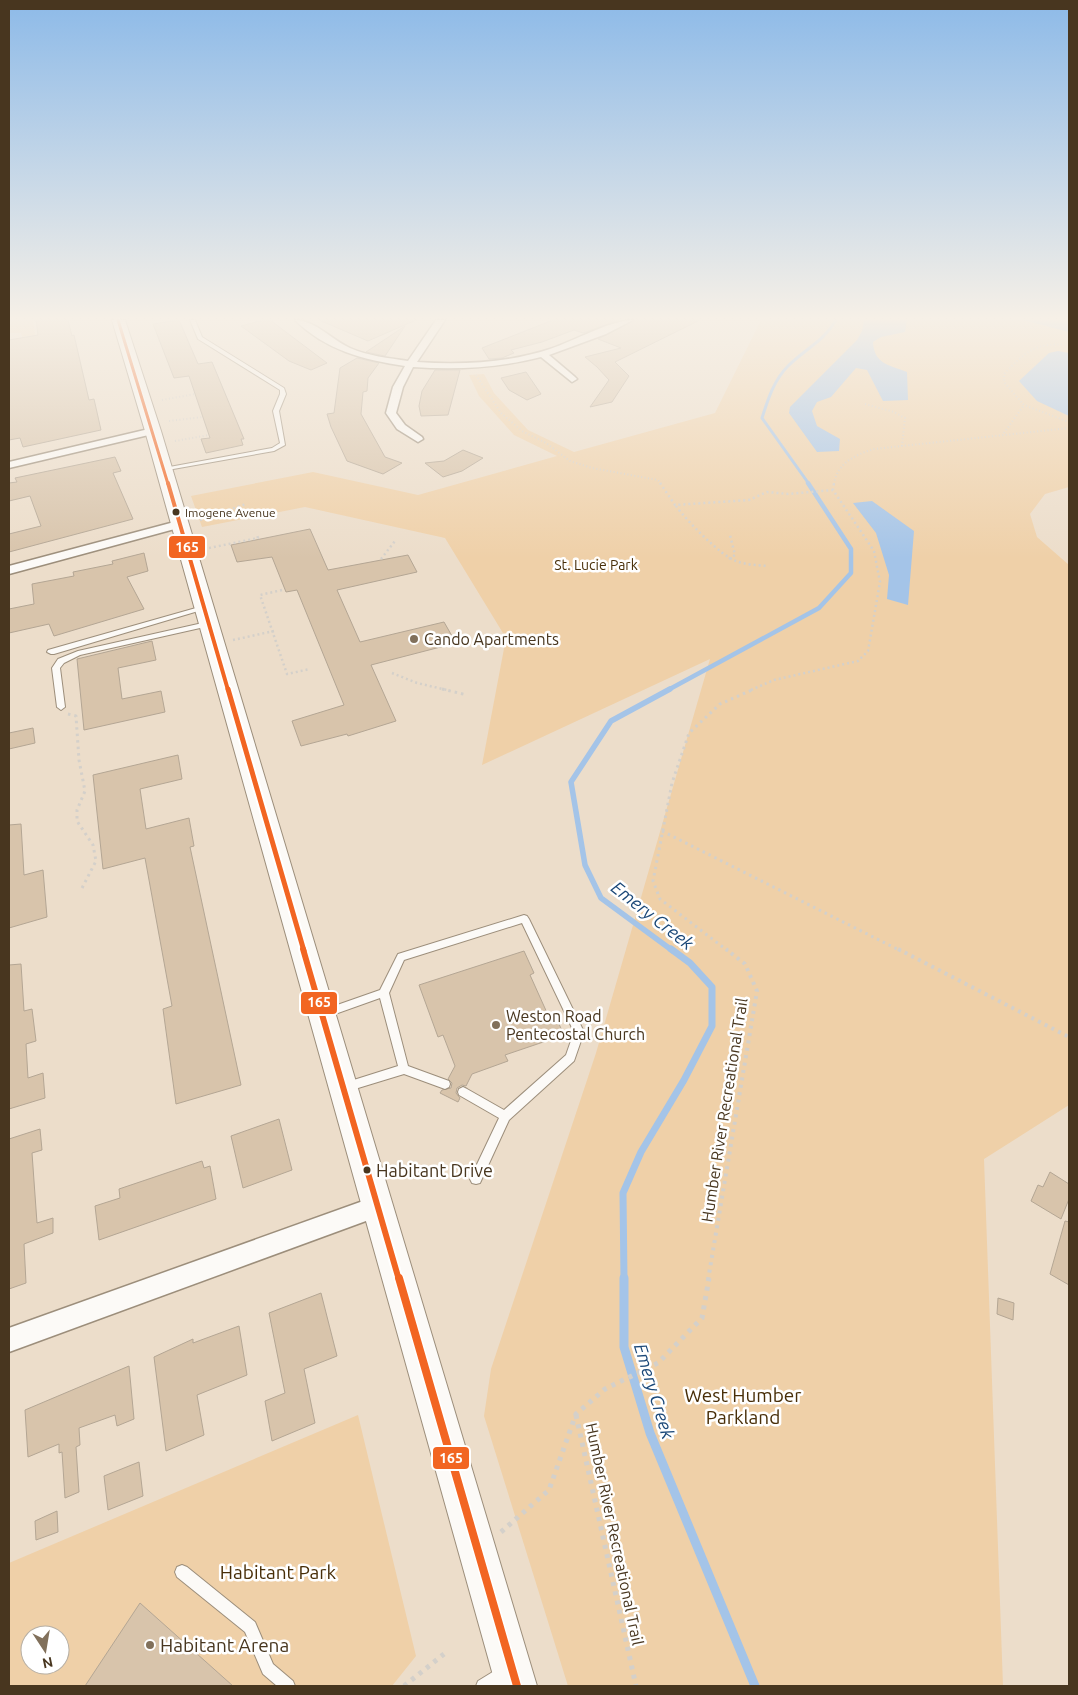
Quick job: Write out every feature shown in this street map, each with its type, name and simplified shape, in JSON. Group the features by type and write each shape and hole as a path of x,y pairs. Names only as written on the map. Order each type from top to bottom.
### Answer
{"main road":[{"path":"144,399 164,470 189,522 205,616 478,1552 504,1680"}],"street":[{"path":"393,399 391,414 401,427 418,439"},
{"path":"9,465 154,431"},
{"path":"9,570 189,522"},
{"path":"9,1340 377,1207"}],"lane":[{"path":"164,470 274,449 283,444 276,411 281,399"},
{"path":"51,652 205,616"},
{"path":"61,707 56,668 61,662 78,653 205,616"},
{"path":"404,1069 384,993 401,957 524,919 578,1032 570,1058 505,1116 476,1179"},
{"path":"321,1015 384,993"},
{"path":"342,1087 404,1069 445,1084"},
{"path":"463,1092 505,1116"},
{"path":"182,1572 250,1628 268,1669 288,1686"}],"path":[{"path":"162,400 167,399"},
{"path":"492,399 501,413 522,431 577,464 658,480 683,517 729,559 747,565 768,566"},
{"path":"1019,399 1024,405 1069,422"},
{"path":"865,404 894,412 905,418 902,446"},
{"path":"1004,434 1024,405"},
{"path":"169,421 203,417"},
{"path":"675,505 749,500 767,492 795,494 833,490 833,480 848,459 874,450 1069,428"},
{"path":"175,440 209,435"},
{"name":"Humber River Recreational Trail","path":"636,1686 576,1414 605,1389 658,1363 702,1318 757,991 745,964 660,899 653,881 672,783 689,733 720,704 774,680 858,661 868,651 880,582 874,551 833,490"},
{"path":"189,522 246,504"},
{"path":"209,548 258,538 257,535"},
{"path":"729,559 735,554 730,535"},
{"path":"381,559 395,541"},
{"path":"282,590 260,595 274,631 287,674 310,669"},
{"path":"232,640 274,631"},
{"path":"392,673 417,683 467,695"},
{"path":"61,707 68,714 76,716 79,760 85,792 77,810 77,820 93,845 96,861 81,890"},
{"path":"662,832 757,882 980,989 1069,1037"},
{"path":"478,1552 549,1490 576,1414"},
{"path":"404,1686 444,1654"}],"green space":[{"name":"West Humber Parkland","path":"482,399 500,399 528,430 574,452 715,413 722,399 1069,399 1069,487 1045,494 1030,514 1037,537 1069,565 1069,1105 984,1159 1003,1686 568,1686 484,1416 491,1369 596,1053 710,659 482,765 506,638 445,538 305,507 202,527 191,496 313,472 418,495 557,456 514,435"},
{"name":"Habitant Park","path":"358,1415 416,1656 392,1686 9,1686 9,1563"}],"water":[{"path":"798,399 825,399 817,402 812,411 817,426 840,439 839,451 817,452 789,413 790,407"},
{"path":"882,399 908,399 908,400 883,401"},
{"path":"1035,399 1069,399 1069,416"},
{"path":"872,501 914,531 908,605 887,599 889,575 876,533 853,503"}],"building":[{"path":"9,399 94,399 101,430 23,447 20,438 9,440"},
{"path":"197,399 227,399 244,439 241,439 243,445 206,453 201,439 210,438"},
{"path":"336,399 362,399 361,414 385,457 402,463 383,474 347,461 327,414 334,413"},
{"path":"420,399 452,399 448,415 421,416 419,406"},
{"path":"596,399 614,399 612,402 590,407"},
{"path":"463,450 483,458 462,471 443,477 425,463 444,461"},
{"path":"115,457 121,471 113,473 133,519 9,552 9,534 41,526 30,496 9,501 9,483 17,482 15,478"},
{"name":"Cando Apartments","path":"310,529 328,570 408,555 417,572 337,590 360,642 444,622 456,643 371,665 396,721 348,736 347,734 301,746 292,721 344,705 297,590 286,592 272,557 237,562 231,545"},
{"path":"144,553 148,571 127,577 144,609 54,636 49,624 9,633 9,609 34,604 32,584 74,576 73,572 113,564 112,561"},
{"path":"152,641 156,660 118,668 122,699 161,691 165,712 84,730 77,659"},
{"path":"33,728 35,743 9,749 9,733"},
{"path":"178,755 182,779 140,789 146,829 189,818 194,846 190,847 241,1085 176,1104 163,1009 172,1006 145,858 103,869 93,775"},
{"path":"21,824 24,875 43,870 47,917 9,928 9,825"},
{"name":"Weston Road Pentecostal Church","path":"524,951 534,973 530,975 548,1015 554,1013 564,1035 505,1055 508,1061 472,1074 466,1086 462,1085 457,1088 456,1093 460,1098 458,1102 440,1093 442,1090 451,1088 452,1083 448,1079 455,1066 443,1035 438,1037 419,985"},
{"path":"21,964 24,1011 32,1009 36,1041 26,1044 28,1078 43,1073 45,1098 9,1109 9,965"},
{"path":"279,1119 292,1170 243,1188 231,1136"},
{"path":"40,1129 42,1150 32,1153 37,1223 53,1218 53,1233 24,1244 26,1283 9,1289 9,1139"},
{"path":"202,1161 204,1168 210,1166 216,1199 99,1240 95,1206 120,1198 119,1189"},
{"path":"1050,1172 1069,1184 1069,1199 1061,1219 1031,1201 1038,1185 1043,1187"},
{"path":"1065,1221 1069,1222 1069,1285 1050,1274"},
{"path":"321,1293 337,1356 304,1369 315,1423 272,1441 265,1401 285,1393 269,1313"},
{"path":"998,1298 1014,1303 1013,1320 997,1314"},
{"path":"239,1326 247,1375 197,1395 204,1435 166,1451 154,1357 193,1339 193,1343"},
{"path":"129,1366 134,1419 117,1426 115,1415 79,1428 80,1445 76,1447 79,1492 65,1498 62,1452 59,1453 59,1444 28,1457 25,1410"},
{"path":"139,1462 143,1496 108,1510 104,1476"},
{"path":"57,1511 58,1532 36,1540 35,1521"},
{"name":"Habitant Arena","path":"140,1603 233,1686 85,1686"}],"waterway":[{"name":"Emery Creek","path":"769,399 762,418 809,484"},
{"name":"Emery Creek","path":"668,690 819,608 851,573 851,549 808,483"},
{"name":"Emery Creek","path":"670,689 611,721 571,782 585,865 601,898 673,951"},
{"name":"Emery Creek","path":"624,1280 623,1193 641,1152 684,1080 712,1026 712,987 690,963 671,949"},
{"name":"Emery Creek","path":"624,1280 624,1347 650,1433 755,1686"}],"transit line":[{"name":"165","path":"143,399 517,1686"}],"place":[{"name":"Imogene Avenue","path":"176,512"},
{"name":"Cando Apartments","path":"414,639"},
{"name":"Weston Road Pentecostal Church","path":"496,1025"},
{"name":"Habitant Drive","path":"367,1170"},
{"name":"Habitant Arena","path":"150,1645"}],"park label":[{"name":"St. Lucie Park","path":"596,565"}]}
